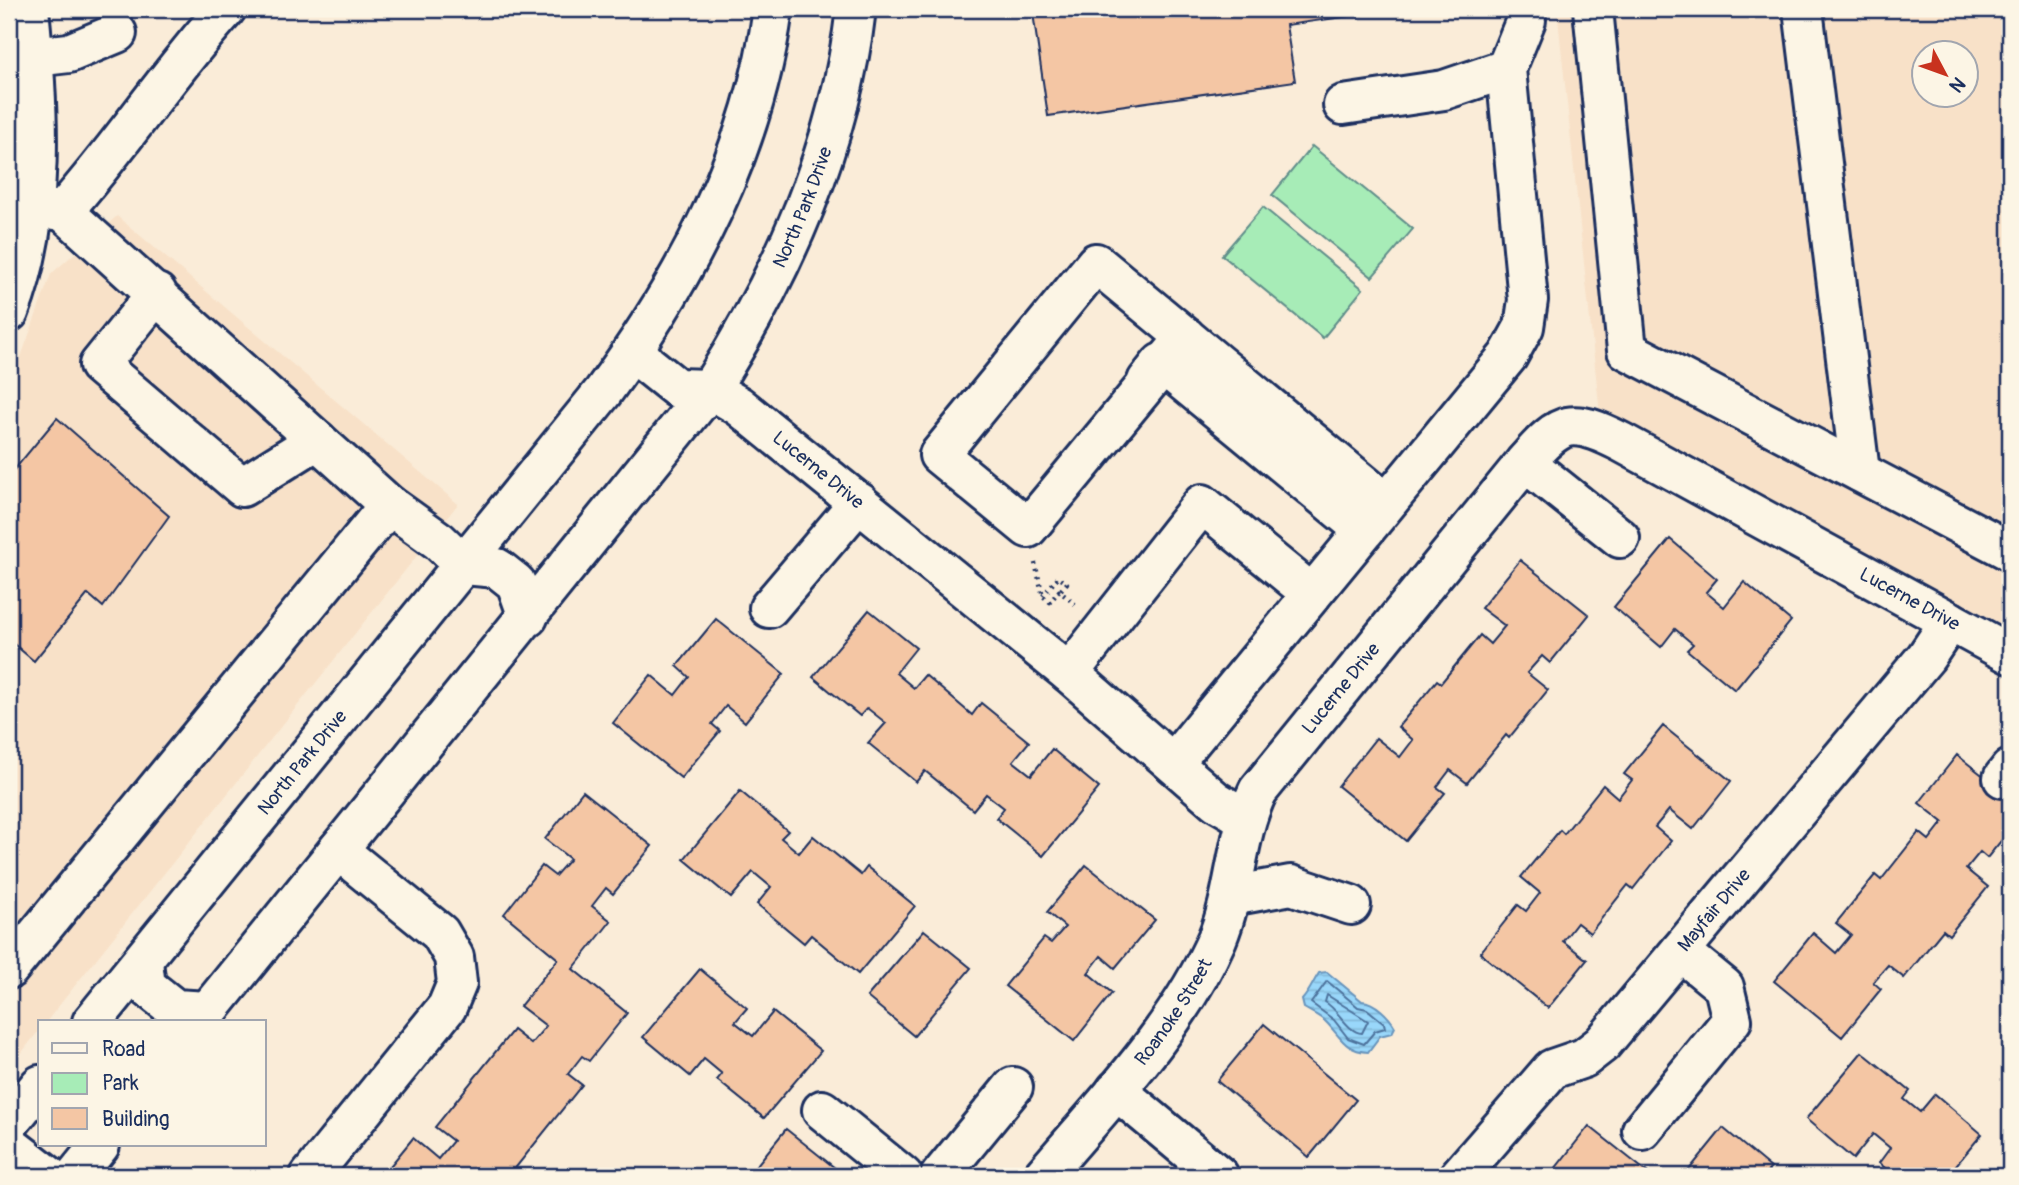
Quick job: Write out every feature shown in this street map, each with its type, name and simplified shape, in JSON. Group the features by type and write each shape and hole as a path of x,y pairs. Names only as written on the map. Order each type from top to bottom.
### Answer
{"street":[{"path":"29,9 34,57 37,167 48,209 157,293 390,505 439,541 464,565 497,568 516,583 528,617"},
{"path":"9,312 16,261 48,209 96,174 174,71 226,9"},
{"name":"North Park Drive","path":"94,1020 464,565 635,349 690,261 724,187 753,108 773,9"},
{"name":"North Park Drive","path":"143,961 146,986 175,1009 204,1017 710,388 749,327 808,202 833,126 851,50 856,9"},
{"path":"1174,762 1508,356 1524,327 1528,300 1506,69 1526,20 1525,9"},
{"path":"1592,9 1627,350 2010,551"},
{"path":"1803,9 1860,472"},
{"path":"34,57 69,53 117,33"},
{"path":"1343,104 1444,90 1506,69"},
{"path":"1173,350 1026,527 939,454 1096,264 1184,336 1173,350 1028,528 939,455 1096,263 1173,350 1375,517"},
{"path":"157,293 99,365 242,487 317,440"},
{"path":"635,349 647,364 677,388 710,388"},
{"name":"Lucerne Drive","path":"710,388 739,406 1069,673 1216,801 1245,818 1258,791 1275,768 1546,437 1563,426 1579,424 1598,431 2010,654"},
{"path":"1525,462 1620,538"},
{"path":"769,608 859,502"},
{"path":"1069,673 1202,504 1312,594"},
{"path":"9,969 390,505"},
{"name":"Mayfair Drive","path":"1459,1176 1532,1088 1552,1069 1584,1058 1602,1044 1926,657 1950,621"},
{"name":"Roanoke Street","path":"1043,1176 1116,1090 1202,972 1231,896 1245,818"},
{"path":"310,1176 447,1007 457,983 454,957 440,933 338,850"},
{"path":"1231,896 1291,884 1351,905"},
{"path":"1642,1130 1732,1020 1724,987 1680,951"},
{"path":"9,1123 38,1087"},
{"path":"940,1176 1013,1087"},
{"path":"1116,1090 1219,1176"},
{"path":"822,1110 903,1176"},
{"path":"9,1145 49,1176"},
{"path":"75,1176 99,1146"}],"path":[{"path":"1028,528 1043,596 1051,602 1059,591 1103,629"},
{"path":"1043,596 1058,577 1066,583 1050,603"}],"shaded area":[{"path":"1557,9 2010,9 2010,637 1600,414"},
{"path":"117,216 458,504 48,1020 38,1020 38,1032 9,1069 9,390 51,274"}],"green space":[{"path":"1312,146 1413,229 1372,277 1272,195"},
{"path":"1263,207 1363,289 1323,338 1222,255"}],"water":[{"path":"1327,972 1362,1001 1381,1010 1395,1027 1392,1033 1380,1036 1368,1052 1349,1046 1326,1022 1304,1008 1302,1000 1319,973"}],"building":[{"path":"1060,9 1400,9 1286,25 1295,81 1048,116 1033,13"},
{"path":"57,418 169,516 103,607 88,594 34,661 9,640 9,476"},
{"path":"1670,539 1717,579 1706,592 1724,607 1744,582 1791,621 1735,690 1687,650 1693,644 1675,629 1661,647 1614,607"},
{"path":"1520,560 1589,615 1550,663 1542,656 1527,673 1548,690 1509,738 1506,735 1467,783 1450,770 1437,787 1445,793 1406,841 1338,786 1376,738 1400,757 1413,740 1398,727 1437,680 1441,683 1480,635 1490,644 1505,626 1481,608"},
{"path":"869,610 916,648 896,673 914,688 925,675 972,715 981,703 1029,742 1013,761 1031,775 1052,749 1099,788 1043,856 996,818 1004,808 986,794 973,810 925,771 916,782 868,743 886,723 867,708 860,716 813,677"},
{"path":"716,619 784,674 745,722 726,706 712,724 720,731 681,778 613,723 651,675 675,695 689,677 677,666"},
{"path":"1663,726 1731,781 1693,829 1669,810 1655,827 1671,841 1633,889 1628,885 1590,933 1577,923 1563,941 1587,960 1548,1008 1480,953 1518,905 1526,911 1540,893 1521,877 1560,830 1564,834 1603,785 1618,798 1632,780 1624,774"},
{"path":"1957,755 2010,797 2010,830 1987,858 1980,852 1966,869 1988,887 1949,935 1943,930 1904,978 1888,965 1873,982 1881,989 1842,1037 1774,981 1813,933 1836,953 1851,935 1836,923 1875,875 1881,880 1919,832 1929,840 1943,822 1919,803"},
{"path":"583,791 652,846 613,894 606,888 592,906 611,921 573,969 627,1013 589,1061 582,1056 568,1074 582,1085 509,1176 497,1176 490,1171 485,1176 382,1176 413,1138 438,1159 453,1141 435,1127 513,1030 531,1044 546,1026 520,1006 558,959 504,914 542,866 555,876 570,859 545,839"},
{"path":"740,791 788,831 781,838 799,853 813,836 861,875 867,867 915,906 858,974 811,935 804,943 757,904 771,887 753,872 731,898 684,859"},
{"path":"1086,865 1155,920 1115,968 1101,956 1088,973 1112,993 1074,1041 1005,986 1044,938 1051,943 1065,927 1047,912"},
{"path":"924,930 971,968 914,1036 867,997"},
{"path":"700,969 747,1008 735,1022 753,1036 773,1012 821,1051 764,1118 717,1080 722,1074 704,1059 690,1076 643,1037"},
{"path":"1264,1024 1356,1100 1309,1157 1217,1081"},
{"path":"1862,1052 1910,1091 1904,1099 1920,1112 1935,1094 1982,1134 1947,1176 1895,1176 1879,1163 1890,1148 1873,1134 1853,1159 1806,1119"},
{"path":"1589,1126 1652,1176 1551,1174"},
{"path":"1723,1128 1771,1168 1763,1176 1684,1176"},
{"path":"786,1129 845,1176 748,1176"}]}
